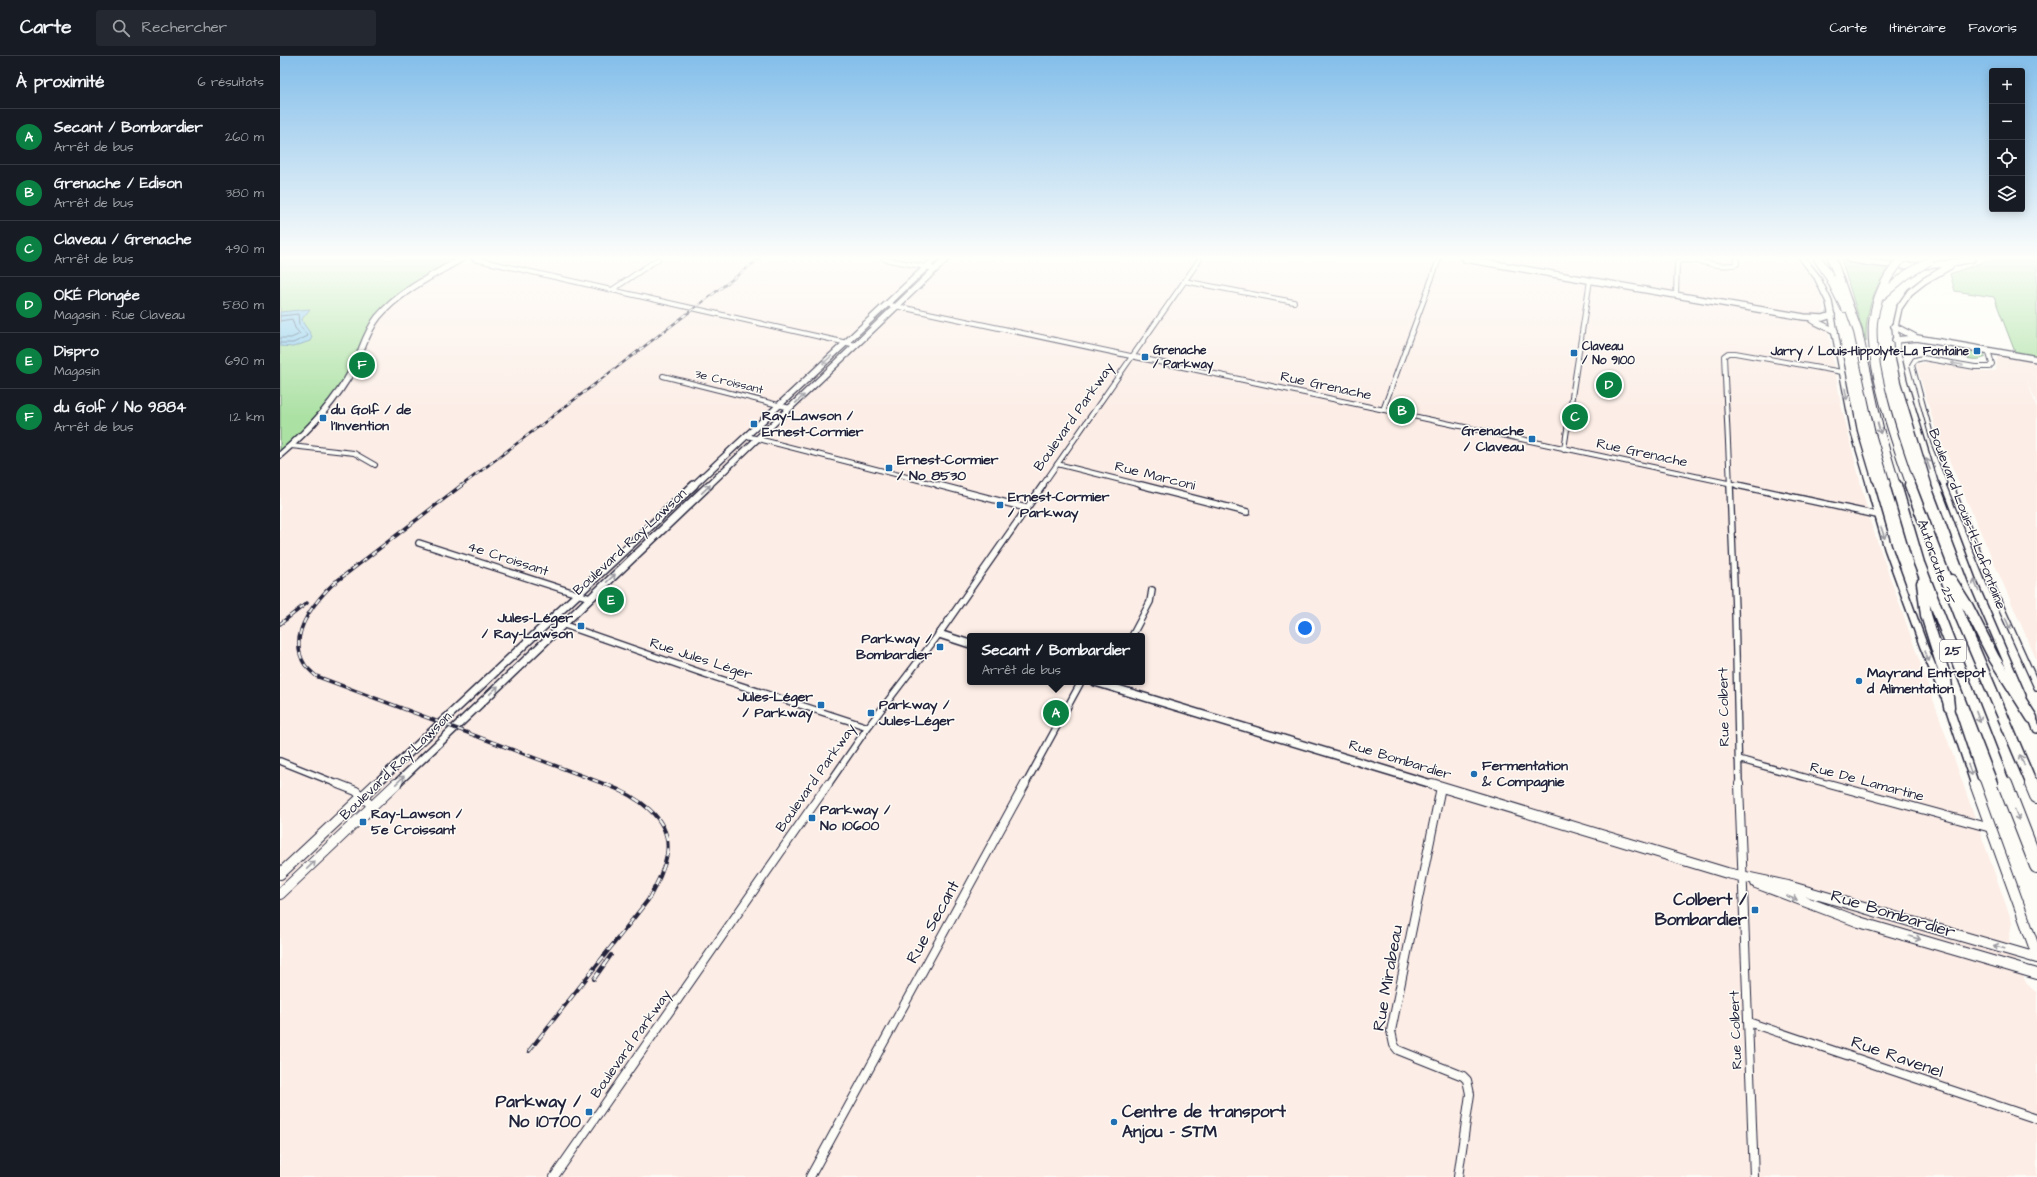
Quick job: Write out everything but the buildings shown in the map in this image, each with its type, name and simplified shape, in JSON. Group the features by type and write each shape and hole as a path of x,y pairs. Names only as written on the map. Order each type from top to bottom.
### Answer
{"highway":[{"path":"1847,311 1860,338"},
{"name":"Autoroute 25","path":"1851,311 1860,338 1878,423 1919,564 2037,866"},
{"name":"Autoroute 25","path":"1877,311 1873,330 1880,375 1904,466 1933,551 2037,796"},
{"path":"1933,551 1968,607 1994,658 2032,718"},
{"path":"1919,564 1926,615 1946,679 1949,707"}],"street":[{"path":"280,456 310,427 344,382 357,360 369,331 384,311"},
{"path":"706,311 856,345"},
{"name":"Boulevard Ray-Lawson","path":"280,874 878,311"},
{"name":"Boulevard Ray-Lawson","path":"280,894 891,311"},
{"name":"Rue Grenache","path":"916,311 1877,515"},
{"name":"Boulevard Parkway","path":"554,1177 868,727 939,634 1163,311"},
{"path":"1384,410 1420,311"},
{"path":"1564,449 1585,311"},
{"path":"1771,311 1804,317 1823,318 1832,315"},
{"path":"1831,311 1857,444 1877,515 1922,642 1949,707 2037,956"},
{"name":"Boulevard Louis-H.-Lafontaine","path":"1898,311 1894,326 1895,340 1911,407 1926,457 1966,561 2037,729"},
{"path":"1804,317 1822,323 1835,331"},
{"path":"1894,326 1917,338"},
{"path":"1895,340 1917,338 2037,358"},
{"name":"Boulevard Louis-H.-Lafontaine","path":"1988,350 1991,366 1984,368 1923,358 1915,360 1912,363 1933,442 1990,583 2037,687"},
{"name":"Rue Colbert","path":"1754,1177 1738,758 1735,610 1725,354 1735,353 1842,372"},
{"name":"3e Croissant","path":"663,376 790,408"},
{"path":"747,436 1026,508"},
{"path":"291,446 354,453 375,466"},
{"name":"Rue Marconi","path":"1057,464 1247,512"},
{"name":"4e Croissant","path":"419,543 590,598"},
{"path":"1134,633 1150,602 1152,590"},
{"name":"Rue Jules Léger","path":"550,620 868,727"},
{"path":"939,634 967,643"},
{"name":"Rue Secant","path":"810,1177 1079,685"},
{"name":"Rue Bombardier","path":"1110,685 1743,877 1788,886 2037,956"},
{"name":"Rue De Lamartine","path":"1738,758 1991,828"},
{"path":"280,760 356,791 372,806"},
{"name":"Rue Mirabeau","path":"1441,786 1391,1031 1391,1038 1398,1050 1463,1076 1467,1080 1470,1094 1458,1177"},
{"name":"Rue Bombardier","path":"1743,877 1796,900 1844,917 2037,974"},
{"name":"Rue Ravenel","path":"1748,1022 2037,1119"}],"shaded area":[{"path":"380,311 1824,311 1820,315 1821,326 1828,330 1841,405 1870,521 2012,922 2009,939 2026,983 2037,993 2037,1177 280,1177 280,450 374,315"},
{"path":"1997,355 2037,361 2037,404 2025,376 2037,408 2037,661 1936,430 1916,364 1927,362 1987,372 1996,370"}],"green space":[{"path":"280,311 384,311 379,316 352,371 322,412 280,455"},
{"path":"1857,311 1869,311 1866,341"},
{"path":"1999,311 2037,311 2037,356 2015,352"},
{"path":"1954,350 1982,352 1986,357 1970,359 1954,353"}],"water":[{"path":"308,311 302,319 312,337 310,341 293,347 280,346 280,312"}],"railway":[{"path":"461,486 690,311"},
{"path":"333,584 462,485"},
{"path":"333,584 336,581"},
{"path":"333,584 312,608 301,631 299,642 300,654 305,665 316,676 607,785"},
{"path":"280,624 307,603"},
{"path":"529,1051 648,900 666,860 667,841 664,829 658,818 639,801 628,794 605,784"},
{"path":"594,979 611,955"}],"place":[{"name":"Jarry / Louis-Hippolyte-La Fontaine","path":"1977,351"},
{"name":"Claveau / No 9100","path":"1574,353"},
{"name":"Grenache / Parkway","path":"1145,357"},
{"name":"du Golf / No 9884","path":"362,365"},
{"name":"OKÉ Plongée","path":"1609,385"},
{"name":"Grenache / Edison","path":"1402,411"},
{"name":"Claveau / Grenache","path":"1575,417"},
{"name":"du Golf / de l'Invention","path":"323,418"},
{"name":"Ray-Lawson / Ernest-Cormier","path":"754,424"},
{"name":"Grenache / Claveau","path":"1532,439"},
{"name":"Ernest-Cormier / No 8530","path":"889,468"},
{"name":"Ernest-Cormier / Parkway","path":"1000,505"},
{"name":"Dispro","path":"611,600"},
{"name":"Jules-Léger / Ray-Lawson","path":"581,626"},
{"name":"Parkway / Bombardier","path":"940,647"},
{"name":"Mayrand Entrepot d Alimentation","path":"1859,681"},
{"name":"Jules-Léger / Parkway","path":"821,705"},
{"name":"Parkway / Jules-Léger","path":"871,713"},
{"name":"Secant / Bombardier","path":"1056,713"},
{"name":"Fermentation & Compagnie","path":"1474,774"},
{"name":"Parkway / No 10600","path":"812,818"},
{"name":"Ray-Lawson / 5e Croissant","path":"363,822"},
{"name":"Colbert / Bombardier","path":"1755,910"},
{"name":"Parkway / No 10700","path":"589,1112"},
{"name":"Centre de transport Anjou - STM","path":"1114,1122"}]}
